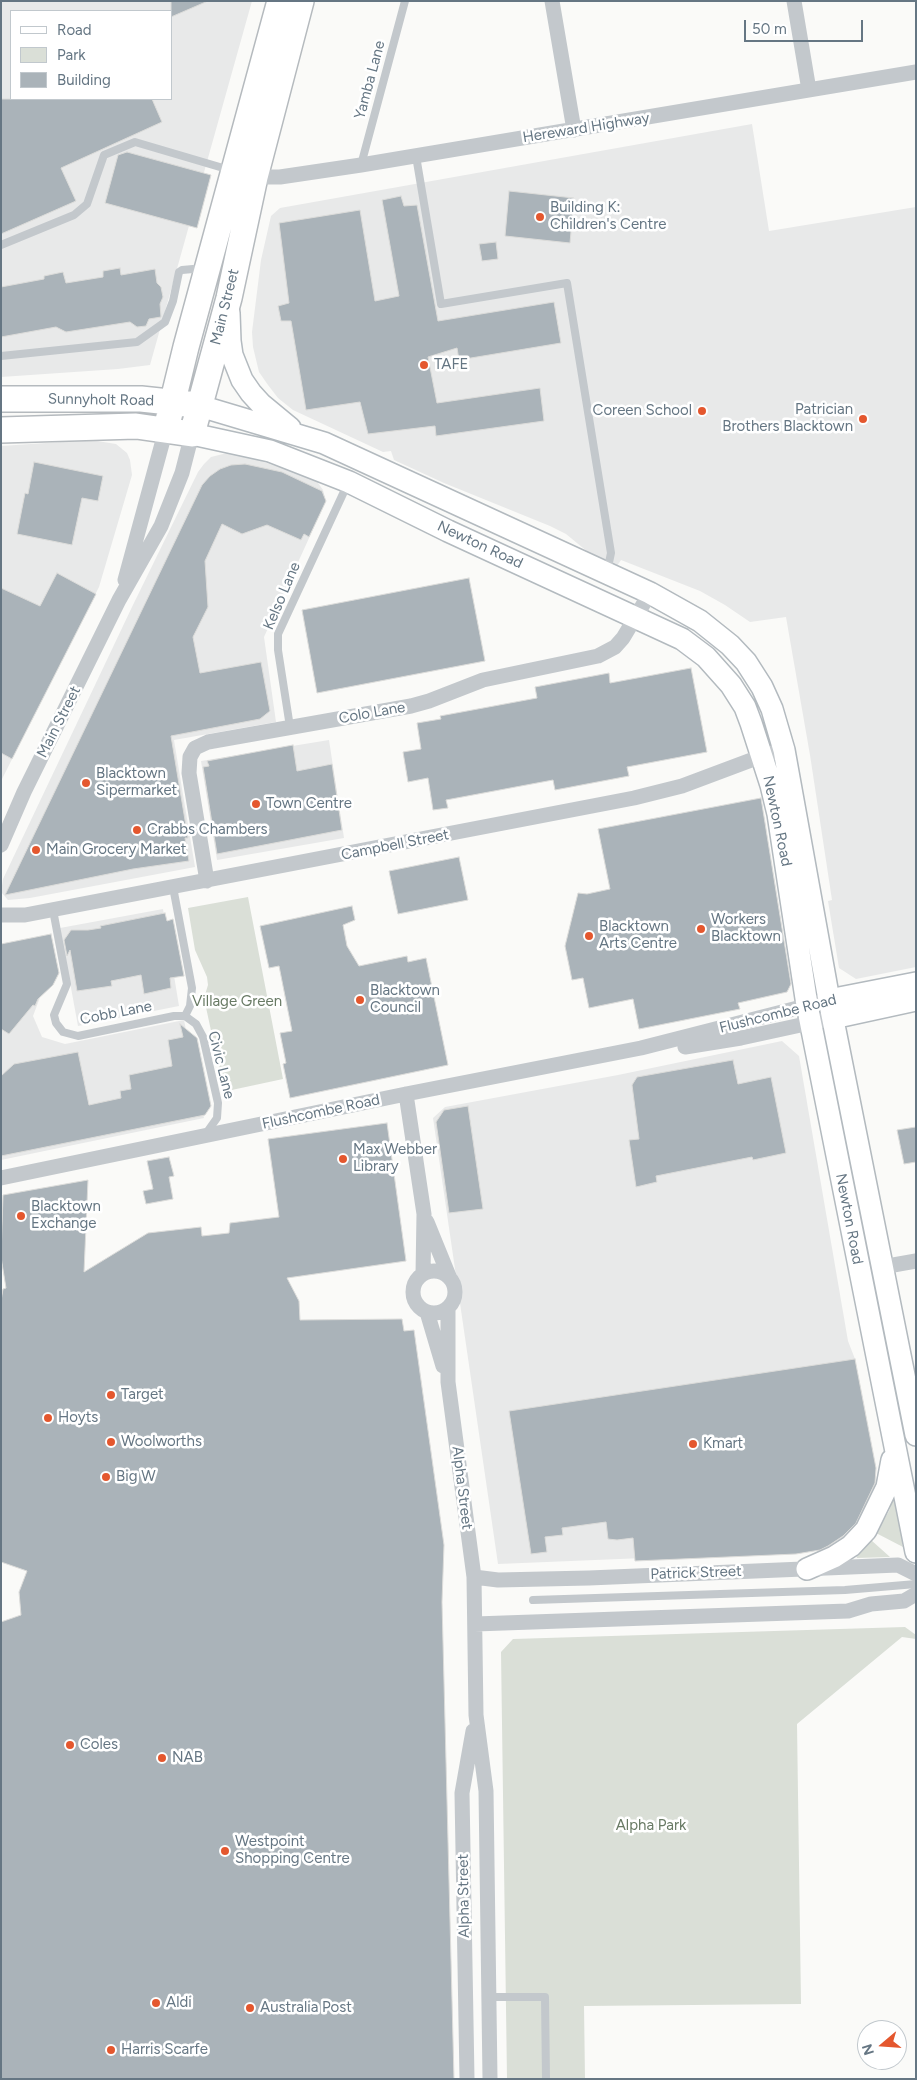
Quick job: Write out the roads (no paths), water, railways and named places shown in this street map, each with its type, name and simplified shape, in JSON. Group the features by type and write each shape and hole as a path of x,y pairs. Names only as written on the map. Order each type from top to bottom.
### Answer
{"main road":[{"name":"Main Street","path":"192,434 229,298 244,174 280,1"},
{"name":"Main Street","path":"166,429 206,273 244,174 301,1"},
{"path":"229,298 230,341 237,368 252,394 296,433"},
{"name":"Sunnyholt Road","path":"1,399 121,399 172,401 200,406"},
{"name":"Newton Road","path":"200,406 296,433 324,443 650,593 700,621 730,645 746,662 762,687 772,709 784,750 831,1009 916,1436"},
{"name":"Sunnyholt Road","path":"1,430 136,426 192,434"},
{"name":"Newton Road","path":"192,434 270,451 349,482 448,531 682,639 706,657 731,685 745,707 762,756 778,814 809,1013 916,1552"},
{"path":"448,531 460,506"},
{"name":"Flushcombe Road","path":"831,1009 916,983"},
{"name":"Flushcombe Road","path":"831,1009 916,1000"},
{"path":"806,1568 834,1556 851,1546 866,1530 887,1487 894,1448"}],"street":[{"path":"552,1 574,130"},
{"path":"794,1 809,90"},
{"name":"Hereward Highway","path":"244,174 280,177 361,165 916,72"},
{"name":"Main Street","path":"119,600 166,429"},
{"name":"Main Street","path":"1,845 10,818 119,600 161,526 182,472 192,434"},
{"name":"Colo Lane","path":"207,881 189,773 189,764 195,748 208,742 411,706 490,678 598,656 615,647 650,593"},
{"name":"Campbell Street","path":"1,915 14,916 53,910 634,798 682,786 762,756 784,750"},
{"name":"Flushcombe Road","path":"1,1178 406,1094 641,1048 683,1047 741,1038 809,1013 831,1009"},
{"path":"406,1094 424,1214 424,1274"},
{"path":"424,1214 454,1286 455,1298 448,1308 438,1313 427,1312 417,1304 413,1292 416,1281 424,1274 436,1271 449,1276"},
{"path":"882,1267 916,1261"},
{"name":"Alpha Street","path":"448,1308 448,1382 474,1577 476,1714 486,1791 490,2079"},
{"name":"Alpha Street","path":"427,1312 448,1382"},
{"name":"Patrick Street","path":"474,1577 498,1580 580,1578 898,1565 916,1574"},
{"path":"475,1624 848,1612 871,1604 904,1601 916,1594"},
{"name":"Alpha Street","path":"467,2079 462,1793 476,1714"}],"lane":[{"name":"Yamba Lane","path":"361,165 405,1"},
{"path":"1,245 74,215 87,204 104,155 135,142 244,174"},
{"path":"416,156 441,304 567,283 610,552 606,574"},
{"path":"1,356 137,342 165,322 173,301 179,272 182,270 193,270 206,273"},
{"name":"Kelso Lane","path":"290,727 278,650 278,634 349,482"},
{"path":"173,887 192,988 190,1006 185,1016"},
{"name":"Cobb Lane","path":"53,910 67,984 54,1015 56,1023 63,1032 78,1036 174,1016 185,1016"},
{"name":"Civic Lane","path":"185,1016 196,1024 203,1037 218,1103 217,1118 205,1135"},
{"path":"533,1600 844,1590 916,1584"},
{"path":"488,1997 545,1997 546,2079"}],"place":[{"name":"Building K: Children's Centre","path":"540,217"},
{"name":"TAFE","path":"424,365"},
{"name":"Coreen School","path":"702,411"},
{"name":"Patrician Brothers Blacktown","path":"863,419"},
{"name":"Blacktown Sipermarket","path":"86,783"},
{"name":"Town Centre","path":"256,804"},
{"name":"Crabbs Chambers","path":"137,830"},
{"name":"Main Grocery Market","path":"36,850"},
{"name":"Workers Blacktown","path":"701,929"},
{"name":"Blacktown Arts Centre","path":"589,936"},
{"name":"Blacktown Council","path":"360,1000"},
{"name":"Max Webber Library","path":"343,1159"},
{"name":"Blacktown Exchange","path":"21,1216"},
{"name":"Target","path":"111,1395"},
{"name":"Hoyts","path":"48,1418"},
{"name":"Woolworths","path":"111,1442"},
{"name":"Kmart","path":"693,1444"},
{"name":"Big W","path":"106,1477"},
{"name":"Coles","path":"70,1745"},
{"name":"NAB","path":"162,1758"},
{"name":"Westpoint Shopping Centre","path":"225,1851"},
{"name":"Aldi","path":"156,2003"},
{"name":"Australia Post","path":"250,2008"},
{"name":"Harris Scarfe","path":"111,2050"}],"park label":[{"name":"Village Green","path":"237,1002"},
{"name":"Alpha Park","path":"651,1826"}]}
